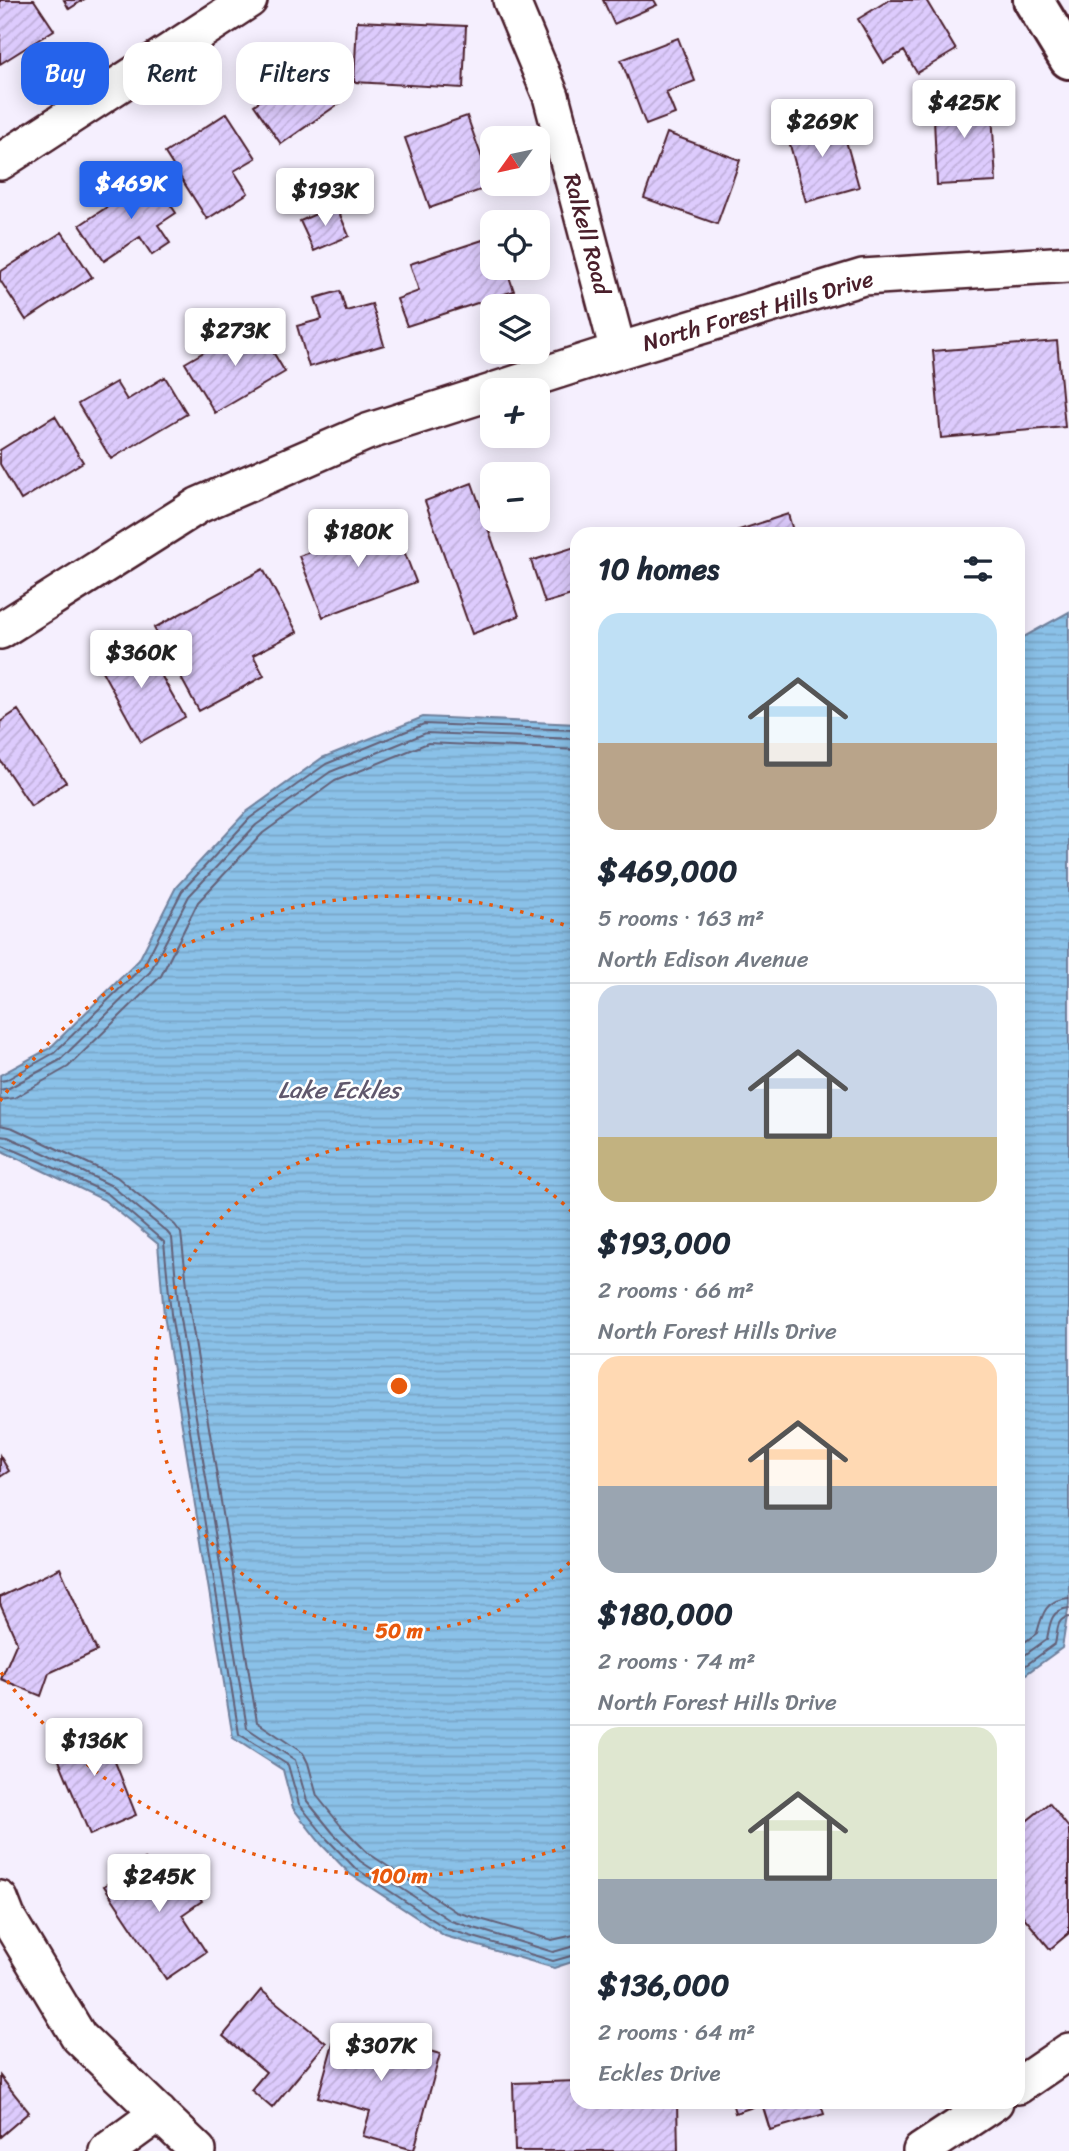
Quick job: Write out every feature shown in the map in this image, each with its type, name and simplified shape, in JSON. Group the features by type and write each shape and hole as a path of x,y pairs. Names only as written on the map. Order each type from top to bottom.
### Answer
{"street":[{"path":"0,162 249,0"},
{"name":"Ralkell Road","path":"511,0 551,96 618,351"},
{"path":"1033,0 1069,59"},
{"name":"North Forest Hills Drive","path":"534,378 863,277 1069,264"},
{"name":"North Forest Hills Drive","path":"0,631 199,505 367,432 480,396"},
{"path":"0,1899 79,2037 198,2151"},
{"path":"1025,2081 1069,2051"},
{"path":"921,2151 984,2109"},
{"path":"107,2151 159,2113"}],"water":[{"path":"1069,612 1069,1604 1062,1648 1025,1675 1025,636"},
{"name":"Lake Eckles","path":"423,717 570,724 570,1963 554,1968 445,1936 350,1874 321,1844 293,1808 283,1770 233,1738 164,1315 158,1244 104,1200 0,1150 0,1075 50,1048 139,960 176,887 245,813 322,758"}],"building":[{"path":"0,0 34,0 54,30 35,42 21,42 21,51 0,64"},
{"path":"64,0 83,0 69,9"},
{"path":"603,0 654,0 657,5 614,24"},
{"path":"889,0 926,0 956,50 917,73 904,51 884,63 858,19"},
{"path":"357,21 466,26 463,88 354,82"},
{"path":"678,38 695,81 666,92 675,114 646,125 621,60"},
{"path":"991,94 996,182 937,185 933,97"},
{"path":"254,105 337,105 281,144"},
{"path":"227,113 256,158 234,171 248,193 207,219 165,153"},
{"path":"467,116 480,152 480,190 430,208 405,138"},
{"path":"839,116 859,187 806,202 786,131"},
{"path":"667,133 740,160 717,224 644,198"},
{"path":"152,177 176,213 158,225 170,243 152,255 140,237 104,261 80,225"},
{"path":"336,205 349,236 314,251 300,221"},
{"path":"62,232 92,277 26,320 0,280 0,272"},
{"path":"480,241 480,280 510,280 514,291 505,294 480,294 480,302 407,326 397,299 419,291 410,264"},
{"path":"340,291 346,311 372,304 384,345 309,367 297,326 322,319 315,298"},
{"path":"255,322 285,372 215,413 185,363"},
{"path":"1057,341 1065,427 941,438 933,351"},
{"path":"165,377 187,414 111,459 78,404 116,382 127,400"},
{"path":"55,416 83,462 21,500 0,464 0,450"},
{"path":"472,483 480,506 480,532 489,532 519,616 472,634 425,501"},
{"path":"788,514 792,527 748,527"},
{"path":"392,520 416,582 323,617 299,556"},
{"path":"570,549 570,595 545,603 531,561"},
{"path":"263,569 297,632 253,655 264,676 199,711 154,628"},
{"path":"140,638 185,717 141,742 97,662"},
{"path":"18,710 66,782 31,806 0,760 0,722"},
{"path":"0,1456 9,1471 0,1477"},
{"path":"60,1568 97,1651 49,1673 41,1696 1,1679 17,1642 0,1604 0,1597"},
{"path":"99,1721 136,1815 90,1835 51,1741"},
{"path":"1049,1803 1069,1828 1069,1933 1050,1949 1025,1919 1025,1822"},
{"path":"145,1859 157,1877 178,1864 202,1901 182,1915 206,1952 166,1979 104,1886"},
{"path":"261,1990 326,2043 272,2108 251,2090 266,2072 223,2036"},
{"path":"338,2025 440,2054 414,2150 363,2136 370,2111 318,2097"},
{"path":"0,2076 29,2112 0,2137"},
{"path":"570,2081 570,2109 677,2109 678,2151 515,2151 513,2083"},
{"path":"764,2109 822,2109 824,2114 770,2130"}]}
